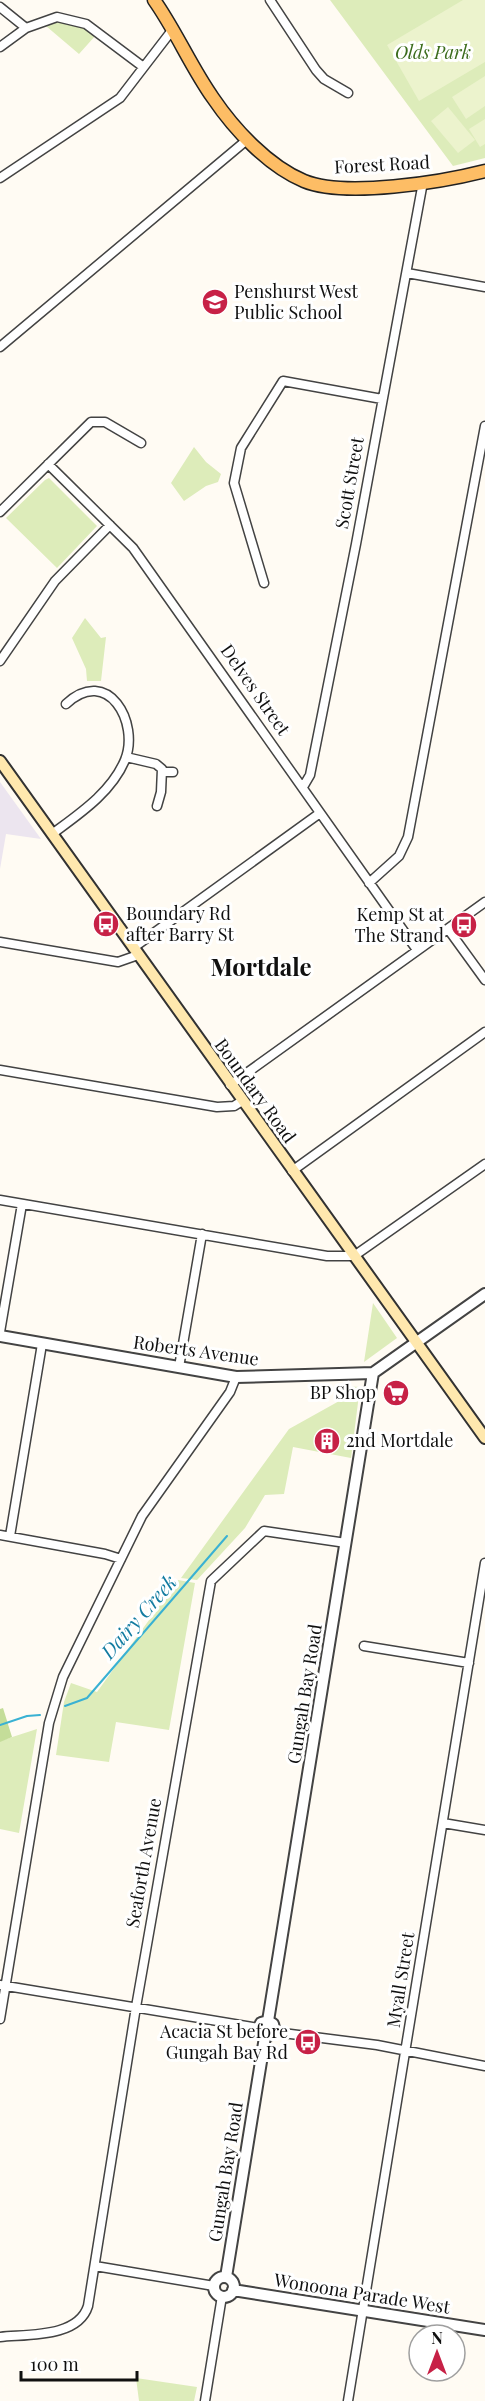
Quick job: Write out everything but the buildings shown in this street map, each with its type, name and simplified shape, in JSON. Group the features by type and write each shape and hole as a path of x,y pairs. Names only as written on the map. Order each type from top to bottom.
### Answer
{"main road":[{"name":"Forest Road","path":"154,0 214,100 248,139 286,171 319,186 348,188 423,182 485,171"},
{"name":"Boundary Road","path":"0,761 416,1343 481,1425 485,1438"}],"street":[{"path":"270,0 316,70 348,93"},
{"path":"0,7 26,28"},
{"path":"0,47 26,28 57,17 86,24 142,66"},
{"path":"0,178 120,98 142,66 173,29"},
{"path":"0,347 248,139"},
{"name":"Scott Street","path":"303,787 312,764 356,544 423,182"},
{"path":"407,273 485,287"},
{"path":"264,583 234,483 241,448 283,381 382,399"},
{"path":"0,512 87,425 95,421 105,422 141,443"},
{"path":"369,883 399,856 408,837 485,426"},
{"name":"Delves Street","path":"48,464 133,548 417,950"},
{"path":"0,661 55,581 110,525"},
{"path":"52,834 101,795 126,757 126,720 118,705 106,694 84,690 66,704"},
{"path":"126,757 156,764 163,772 173,772"},
{"path":"157,806 163,772"},
{"path":"0,942 118,962 136,952 320,813"},
{"path":"230,1085 485,902"},
{"path":"448,929 485,980"},
{"path":"292,1171 485,1032"},
{"path":"0,1070 218,1107 234,1106 242,1101"},
{"path":"0,1200 327,1256 354,1256 485,1164"},
{"path":"0,1334 22,1204"},
{"path":"179,1367 202,1234"},
{"path":"373,1373 485,1294"},
{"name":"Roberts Avenue","path":"0,1334 42,1344 236,1377 373,1373"},
{"path":"10,1536 42,1344"},
{"name":"Gungah Bay Road","path":"226,2277 266,2032 261,2024 268,2021 373,1373"},
{"path":"0,2019 3,1986 49,1723 67,1668 152,1500 230,1392 236,1377"},
{"name":"Seaforth Avenue","path":"0,2337 72,2326 82,2318 88,2306 136,2007 210,1581 264,1531 346,1543"},
{"path":"0,1535 121,1559"},
{"name":"Myall Street","path":"348,2401 485,1563"},
{"path":"364,1646 469,1663"},
{"path":"442,1823 485,1830"},
{"path":"3,1986 136,2007 266,2032 406,2050 485,2066"},
{"path":"95,2265 214,2286"},
{"path":"226,2277 232,2282 233,2290 230,2294 222,2296 217,2294 214,2286 217,2280 226,2277"},
{"name":"Wonoona Parade West","path":"233,2290 485,2330"},
{"path":"205,2401 222,2296"}],"shaded area":[{"path":"0,782 41,839 6,834 0,869"}],"green space":[{"name":"Olds Park","path":"330,0 485,0 485,158 453,166"},
{"path":"463,0 485,0 485,62 419,101 387,45"},
{"path":"58,21 84,26 96,35 79,54 46,26"},
{"path":"485,76 485,106 466,119 452,97"},
{"path":"448,107 475,140 458,153 431,121"},
{"path":"485,119 485,144 480,147 469,129"},
{"path":"194,447 206,462 221,474 218,482 206,486 184,501 171,483"},
{"path":"49,478 97,526 57,568 6,518"},
{"path":"85,618 101,638 106,637 101,681 87,681 86,669 72,638"},
{"path":"373,1303 397,1338 364,1362"},
{"path":"343,1386 360,1387 351,1458 293,1447 284,1494 265,1495 245,1528 197,1580 181,1578 289,1429 341,1400"},
{"path":"178,1580 195,1583 169,1730 116,1722 109,1762 56,1755 64,1702 71,1683 97,1692"},
{"path":"3,1708 12,1737 0,1742 0,1709"},
{"path":"37,1729 19,1833 0,1829 0,1741"},
{"path":"136,2378 197,2387 194,2401 139,2401"}],"waterway":[{"name":"Dairy Creek","path":"65,1706 87,1698 227,1536"},
{"name":"Dairy Creek","path":"0,1725 27,1716 40,1715"}],"place":[{"name":"Penshurst West Public School","path":"215,302"},
{"name":"Boundary Rd after Barry St","path":"106,924"},
{"name":"Kemp St at The Strand","path":"464,925"},
{"name":"BP Shop","path":"396,1393"},
{"name":"2nd Mortdale","path":"327,1441"},
{"name":"Acacia St before Gungah Bay Rd","path":"308,2042"}],"district":[{"name":"Mortdale","path":"261,968"}]}
